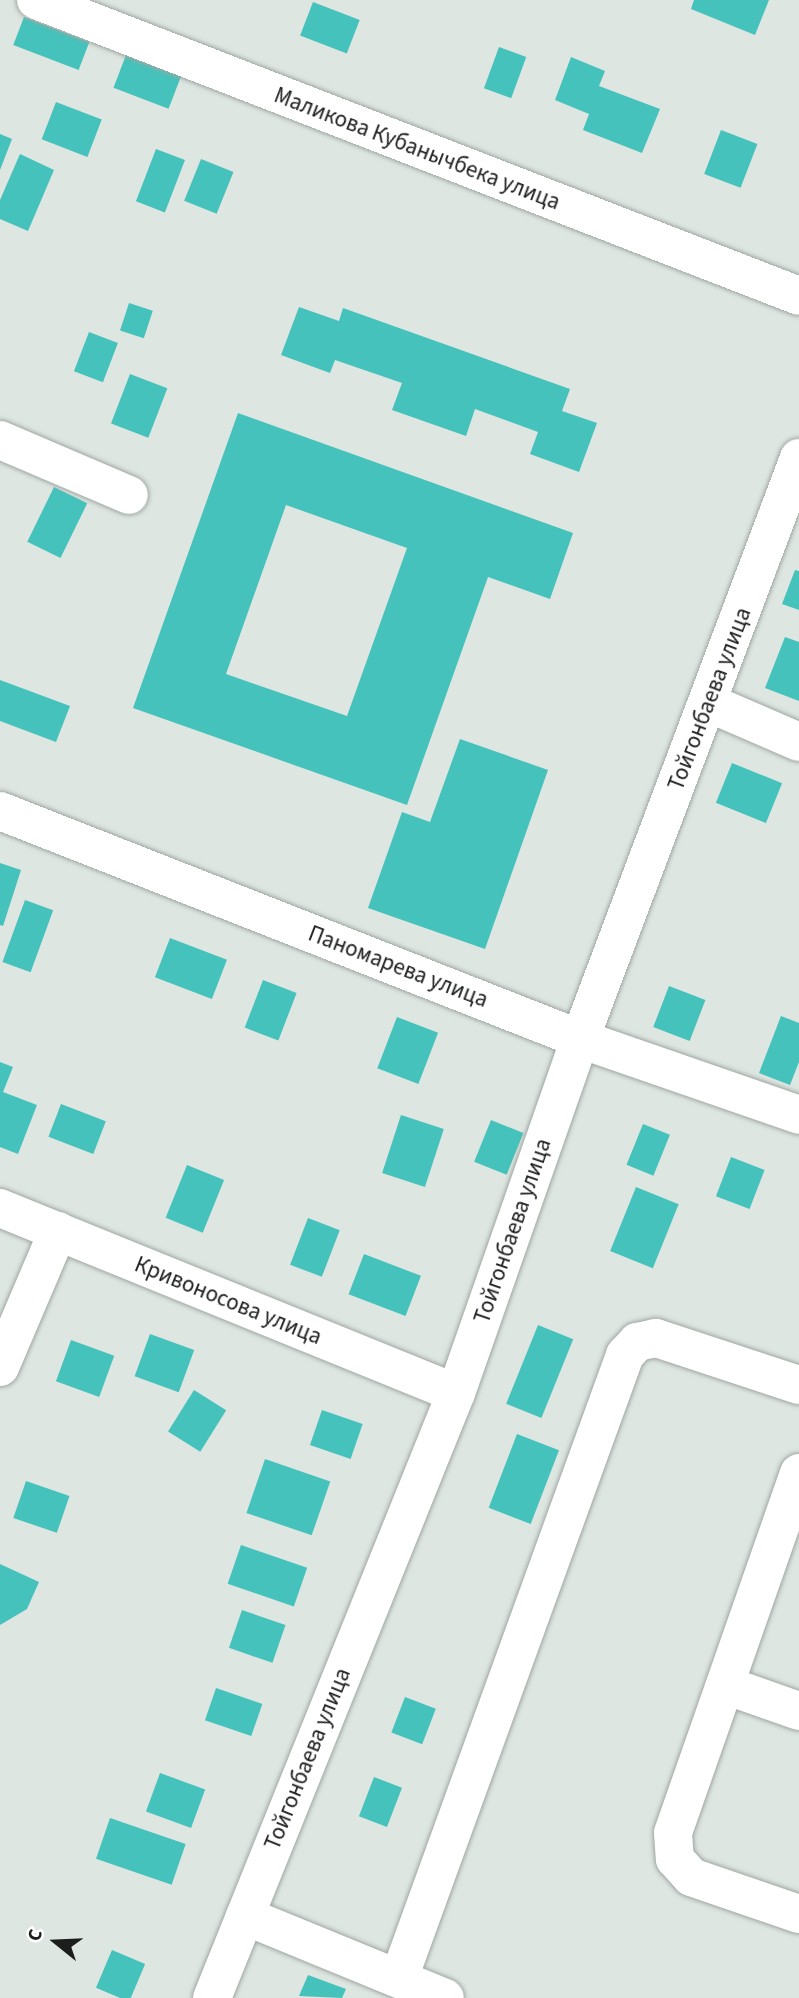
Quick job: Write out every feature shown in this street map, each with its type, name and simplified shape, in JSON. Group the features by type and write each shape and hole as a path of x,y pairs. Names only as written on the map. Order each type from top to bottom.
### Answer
{"street":[{"name":"Маликова Кубанычбека улица","path":"36,0 799,296"},
{"path":"0,440 130,495"},
{"name":"Тойгонбаева улица","path":"212,1998 456,1393 580,1039 709,703 799,458"},
{"path":"709,703 799,742"},
{"name":"Паномарева улица","path":"0,811 580,1039 799,1115"},
{"name":"Кривоносова улица","path":"0,1208 456,1393"},
{"path":"0,1367 58,1231"},
{"path":"398,1978 625,1356 637,1342 656,1338 799,1385"},
{"path":"798,1483 673,1833 675,1859 691,1877 799,1914"},
{"path":"725,1685 799,1711"},
{"path":"245,1916 445,1998"}],"building":[{"path":"694,0 769,0 755,35 691,9"},
{"path":"313,2 360,20 347,54 300,36"},
{"path":"24,17 89,42 79,70 13,45"},
{"path":"499,47 526,57 511,98 484,88"},
{"path":"126,55 181,76 169,109 113,88"},
{"path":"571,57 605,71 599,86 660,109 642,153 583,130 589,114 555,100"},
{"path":"56,102 102,120 87,157 42,139"},
{"path":"721,130 757,144 741,188 704,174"},
{"path":"0,134 12,139 0,170"},
{"path":"156,149 185,160 165,212 136,201"},
{"path":"20,154 54,170 28,231 0,219 0,200"},
{"path":"201,159 233,172 217,214 184,201"},
{"path":"129,303 153,311 144,338 120,331"},
{"path":"299,307 339,321 343,308 570,389 562,411 597,423 579,472 530,454 538,432 475,409 466,436 392,410 402,383 335,360 330,373 281,355"},
{"path":"89,332 118,343 103,382 74,371"},
{"path":"130,374 167,388 148,438 111,423"},
{"path":"238,413 573,533 550,599 488,577 407,805 133,708","holes":["286,505 407,548 347,716 226,674"]},
{"path":"54,487 87,503 61,558 27,542"},
{"path":"795,570 799,571 799,610 782,604"},
{"path":"785,637 799,642 799,701 765,688"},
{"path":"0,680 70,706 56,742 0,721"},
{"path":"460,739 548,770 485,949 368,908 402,812 430,822"},
{"path":"732,763 782,783 766,823 716,803"},
{"path":"0,863 21,870 3,926 0,925"},
{"path":"25,900 53,910 31,972 2,962"},
{"path":"170,938 227,960 212,999 155,977"},
{"path":"263,980 297,993 278,1041 245,1028"},
{"path":"669,986 705,1000 690,1041 653,1027"},
{"path":"781,1016 799,1023 799,1062 790,1085 759,1073"},
{"path":"397,1017 438,1033 418,1084 377,1068"},
{"path":"0,1062 13,1067 3,1092 37,1105 18,1154 0,1147"},
{"path":"61,1104 106,1121 93,1154 48,1137"},
{"path":"401,1115 444,1129 425,1187 382,1173"},
{"path":"491,1120 523,1133 507,1175 474,1162"},
{"path":"643,1124 670,1135 653,1176 627,1165"},
{"path":"731,1157 765,1170 750,1209 716,1196"},
{"path":"187,1165 224,1180 203,1233 166,1218"},
{"path":"636,1187 679,1204 653,1268 610,1251"},
{"path":"308,1218 340,1230 322,1277 290,1265"},
{"path":"364,1254 421,1276 406,1316 349,1294"},
{"path":"538,1325 573,1339 541,1418 506,1404"},
{"path":"150,1334 194,1350 179,1392 135,1376"},
{"path":"71,1340 114,1356 99,1397 56,1381"},
{"path":"194,1390 226,1410 200,1452 168,1432"},
{"path":"322,1410 363,1424 351,1459 310,1445"},
{"path":"517,1434 559,1450 531,1524 489,1508"},
{"path":"265,1459 330,1481 312,1535 246,1513"},
{"path":"26,1481 69,1496 57,1533 13,1518"},
{"path":"241,1545 307,1568 294,1607 228,1584"},
{"path":"0,1564 39,1582 27,1609 0,1625"},
{"path":"242,1610 285,1625 272,1663 229,1648"},
{"path":"216,1688 262,1704 251,1736 205,1720"},
{"path":"405,1697 436,1709 422,1744 391,1732"},
{"path":"160,1773 205,1789 191,1828 146,1812"},
{"path":"374,1777 402,1788 387,1827 359,1816"},
{"path":"110,1818 186,1844 172,1885 96,1859"},
{"path":"112,1950 145,1964 131,1998 120,1998 96,1988"},
{"path":"308,1975 346,1989 342,1998 299,1996"}]}
